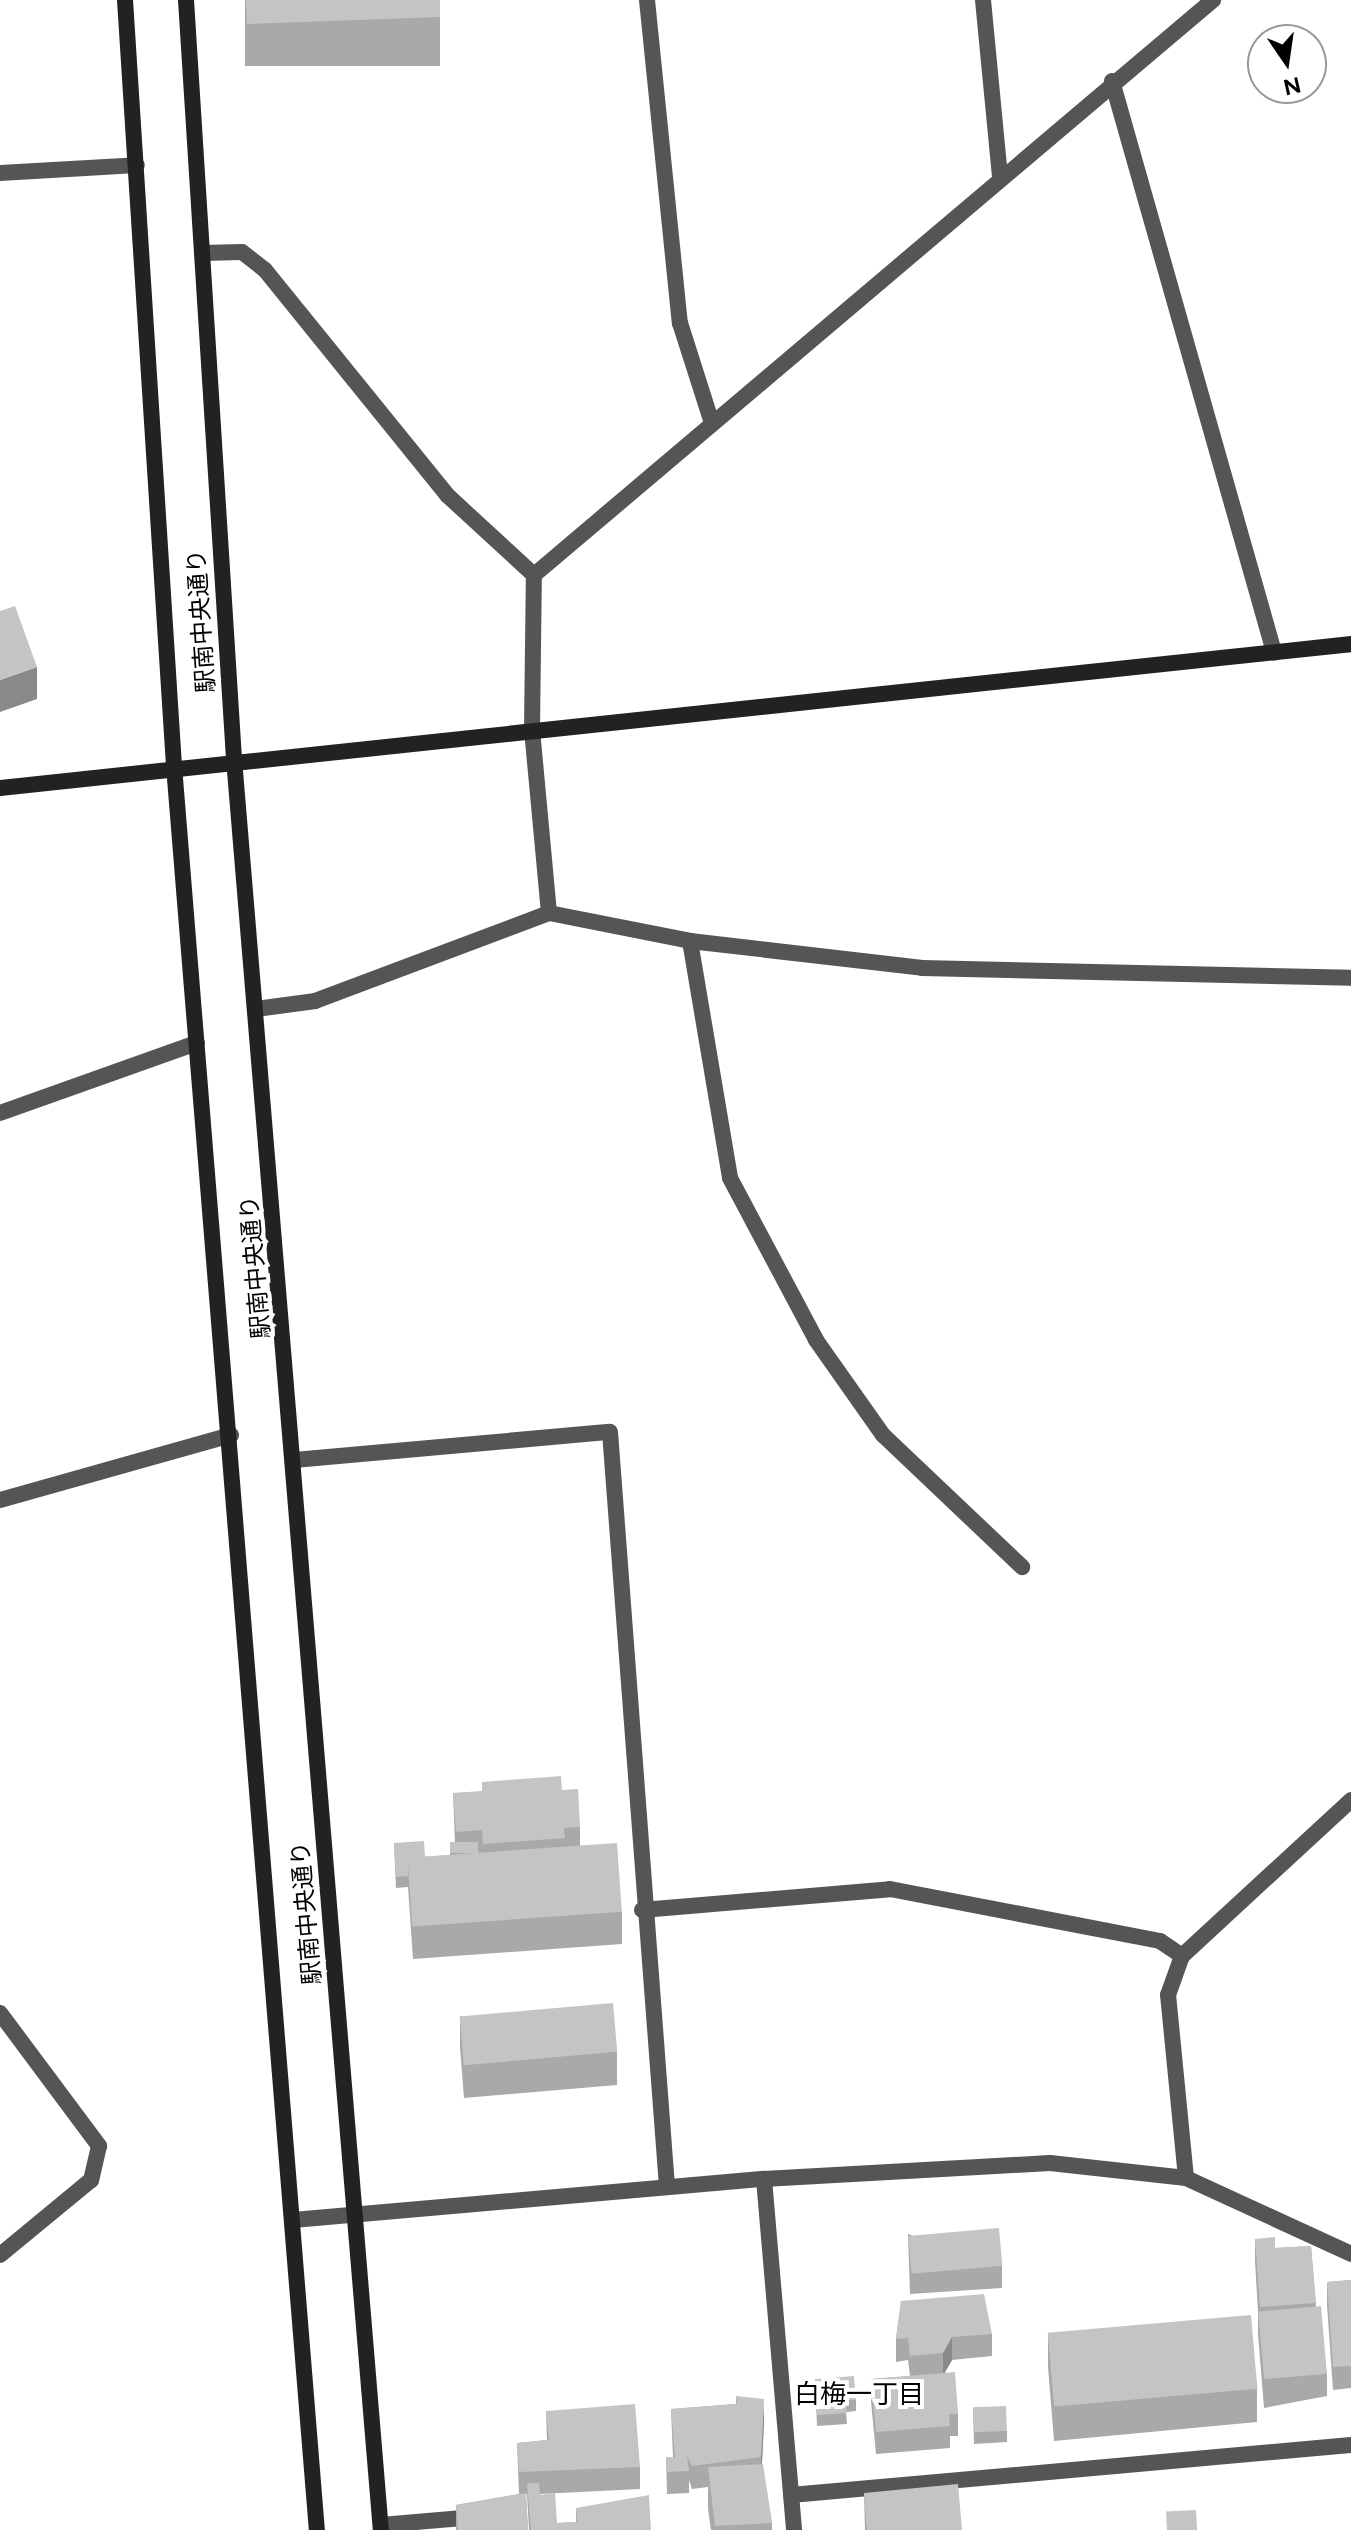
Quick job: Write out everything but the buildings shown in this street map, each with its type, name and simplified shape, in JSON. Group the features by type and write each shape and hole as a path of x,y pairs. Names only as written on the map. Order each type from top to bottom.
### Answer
{"street":[{"name":"駅南中央通り","path":"125,0 174,766 231,1435 317,2530"},
{"name":"駅南中央通り","path":"186,0 234,759 381,2528"},
{"path":"647,0 680,323 711,420"},
{"path":"983,0 1000,175"},
{"path":"549,913 532,729 534,575 1000,175 1213,0"},
{"path":"1112,81 1274,652"},
{"path":"0,173 137,165"},
{"path":"202,253 242,252 265,270 447,495 534,575"},
{"path":"0,788 234,759 1351,644"},
{"path":"256,1009 315,1001 549,913 690,941 922,968 1351,978"},
{"path":"690,941 730,1178 816,1340 883,1435 1022,1567"},
{"path":"0,1113 197,1043"},
{"path":"294,1460 610,1432 642,1910 667,2187"},
{"path":"0,1500 231,1435"},
{"path":"1186,2178 1168,1995 1182,1956 1351,1800"},
{"path":"642,1910 890,1889 1160,1941 1182,1956"},
{"path":"0,2013 99,2146 91,2180 0,2255"},
{"path":"293,2220 764,2179 1050,2163 1186,2178 1351,2254"},
{"path":"764,2179 794,2530"},
{"path":"791,2495 1351,2445"},
{"path":"381,2528 490,2516"}],"district":[{"name":"白梅一丁目","path":"859,2395"}]}
